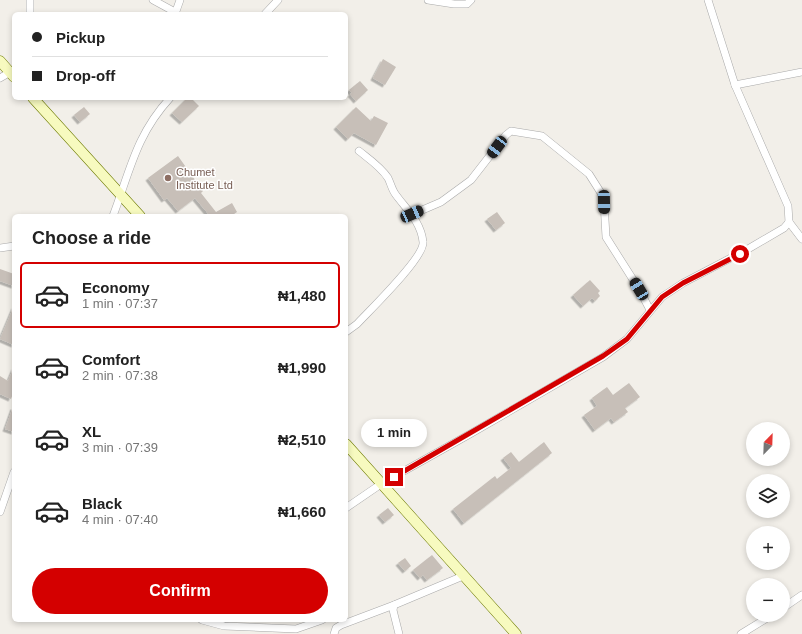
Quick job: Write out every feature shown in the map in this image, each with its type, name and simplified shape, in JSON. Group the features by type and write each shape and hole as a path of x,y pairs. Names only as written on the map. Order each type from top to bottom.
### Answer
{"main road":[{"path":"0,61 12,72"},
{"path":"35,100 138,214"},
{"path":"348,446 516,634"}],"street":[{"path":"30,0 30,12"},
{"path":"153,0 173,12"},
{"path":"175,12 180,0"},
{"path":"267,12 278,0"},
{"path":"428,0 454,4 467,4 471,0"},
{"path":"708,0 735,85 788,206 789,222 802,239"},
{"path":"735,85 802,72"},
{"path":"0,78 12,73"},
{"path":"114,214 136,149 159,110 168,100"},
{"path":"412,214 441,202 472,180 511,131 542,136 589,174 593,180 604,202 606,237 639,289 650,310"},
{"path":"348,331 357,324 411,267 422,251 424,244 412,214 395,194 388,179 382,171 359,151"},
{"path":"348,507 381,484 497,419 603,356 627,339 662,297 683,283 748,249 784,228 789,222"},
{"path":"0,248 12,246"},
{"path":"0,512 12,478"},
{"path":"334,634 336,628 341,625 394,606 397,603 463,576"},
{"path":"790,603 802,595"},
{"path":"394,606 392,610 399,634"},
{"path":"209,622 224,626 296,629 316,622"},
{"path":"741,634 761,622"}],"building":[{"path":"383,59 396,67 385,85 373,78"},
{"path":"360,81 368,90 356,101 350,94 352,93 349,90"},
{"path":"185,100 193,100 199,106 182,122 172,113"},
{"path":"84,107 90,114 80,122 74,115"},
{"path":"356,107 371,121 374,116 388,123 376,145 354,133 348,139 336,127"},
{"path":"178,156 203,191 201,193 216,212 232,203 237,212 234,214 208,214 195,198 178,211 167,198 164,200 148,178"},
{"path":"497,212 505,223 496,230 487,219"},
{"path":"0,269 12,273 12,285 0,281"},
{"path":"590,280 600,291 598,293 600,296 595,301 592,298 583,306 573,295"},
{"path":"12,311 12,344 0,339"},
{"path":"12,372 11,399 0,394 0,376 8,381"},
{"path":"629,383 640,397 625,408 628,412 614,422 611,418 595,430 584,415 597,406 592,398 607,387 613,395"},
{"path":"12,410 12,431 5,429"},
{"path":"544,442 552,453 464,523 453,509 495,476 497,479 511,468 503,458 511,452 519,462"},
{"path":"388,508 394,515 385,522 379,515"},
{"path":"432,555 443,568 427,580 423,575 420,578 413,570"},
{"path":"405,558 411,566 405,571 398,563"}],"place":[{"name":"Chumet Institute Ltd","path":"168,178"}],"route":[{"path":"394,477 545,392 603,356 627,339 662,297 683,283 740,254"}]}
